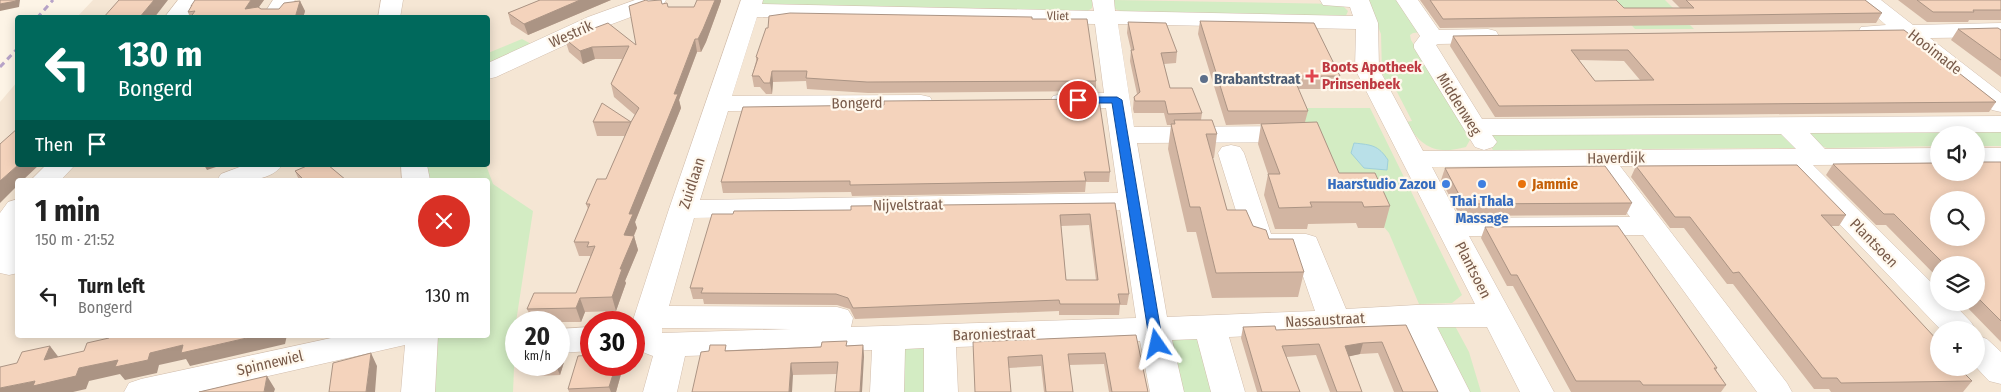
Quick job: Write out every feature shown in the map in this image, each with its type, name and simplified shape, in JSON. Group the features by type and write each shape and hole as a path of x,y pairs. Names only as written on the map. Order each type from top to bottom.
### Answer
{"street":[{"path":"177,15 189,0"},
{"path":"390,15 392,0"},
{"name":"Westrik","path":"490,71 596,22 655,0"},
{"path":"1331,0 1358,0 1367,23 1367,69 1415,159"},
{"path":"1407,0 1432,36 1506,36"},
{"name":"Hooimade","path":"1868,0 2001,105"},
{"name":"Vliet","path":"750,5 1104,8 1367,23"},
{"name":"Zuidlaan","path":"660,392 650,334 683,209 750,5"},
{"path":"1104,8 1153,328 1167,392"},
{"path":"1850,32 1996,33"},
{"name":"Middenweg","path":"1432,36 1424,48 1494,159"},
{"path":"1038,101 1117,100"},
{"name":"Bongerd","path":"718,104 946,102"},
{"name":"Haverdijk","path":"1474,128 2001,124"},
{"path":"1788,126 1803,156"},
{"path":"1123,135 1308,134"},
{"path":"1231,153 1260,243 1306,244 1334,320"},
{"name":"Plantsoen","path":"1803,156 1952,321"},
{"name":"Haverdijk","path":"1415,159 1930,156"},
{"name":"Plantsoen","path":"1415,159 1496,316 1538,392"},
{"path":"1601,159 1775,392"},
{"path":"47,178 60,167"},
{"path":"236,178 264,167"},
{"name":"Nijvelstraat","path":"683,209 1133,200"},
{"path":"9,265 5,232 15,211"},
{"name":"Plantsoen","path":"1451,227 1650,226"},
{"path":"1416,316 1453,392"},
{"name":"Nassaustraat","path":"1153,328 1210,327 1416,316 1496,316"},
{"path":"1210,327 1228,392"},
{"name":"Baroniestraat","path":"650,334 834,339 1153,328"},
{"path":"940,336 941,392"},
{"name":"Spinnewiel","path":"142,392 385,338"},
{"path":"418,392 422,338"},
{"path":"887,392 889,338"},
{"path":"1985,356 2001,372"}],"shaded area":[{"path":"93,0 2001,0 2001,392 0,392 0,102 15,84 15,167 490,167 490,15 79,15"}],"green space":[{"path":"763,0 1092,0 1092,8 1085,13 761,4"},
{"path":"1113,0 1341,4 1348,11 1345,18 1123,12 1115,9"},
{"path":"1367,0 1401,0 1423,32 1410,35 1411,40 1471,138 1466,147 1446,150 1431,147 1412,131 1406,122 1412,121 1396,90 1390,89 1382,73 1381,34"},
{"path":"1608,0 1665,0 1694,29 1635,29"},
{"path":"522,39 533,45 490,62 490,52"},
{"path":"1298,108 1370,108 1462,295 1452,303 1419,304 1389,233 1384,227 1269,175"},
{"path":"1985,128 2001,128 2001,146 1985,146"},
{"path":"1781,129 1797,148 1493,150 1482,133"},
{"path":"1930,130 1930,146 1827,148 1819,145 1804,133"},
{"path":"424,167 487,167 493,184 533,211 518,311 505,311 505,376 514,376 513,392 427,392 428,338 490,338 490,178 425,178"},
{"path":"1455,326 1469,352 1481,392 1466,392 1433,327"},
{"path":"1192,334 1199,343 1212,392 1178,392 1167,338"},
{"path":"920,343 929,352 930,392 897,392 898,351"}],"water":[{"path":"1354,143 1370,145 1381,151 1388,160 1387,170 1364,168 1351,153"}],"building":[{"path":"0,0 16,0 16,1 0,4"},
{"path":"119,0 154,0 142,15 106,15"},
{"path":"195,0 251,0 245,9 258,7 261,9 279,9 284,3 300,1 296,15 192,15 195,11 188,12"},
{"path":"540,0 580,0 524,24 508,13"},
{"path":"646,0 661,0 662,4 667,3 668,7 694,7 697,0 715,0 698,39 695,39 674,94 678,94 629,214 633,214 624,235 634,236 620,269 622,269 612,297 580,298 576,308 527,309 534,293 576,293 595,246 587,247 589,242 574,242 590,204 586,204 597,179 606,179 639,108 611,84 629,46 592,47 580,51 565,39 608,23 636,45 629,6"},
{"path":"1430,0 1616,0 1624,8 1694,8 1686,0 1865,0 1882,13 1443,19"},
{"path":"1917,0 2001,0 2001,10 1933,12"},
{"path":"790,13 1087,19 1096,81 867,82 806,78 807,71 772,71 770,83 764,83 759,76 752,76 758,58 756,57 766,28 768,28 769,16"},
{"path":"1200,21 1314,23 1340,76 1293,76 1308,111 1228,111"},
{"path":"1128,22 1166,23 1177,52 1161,53 1170,88 1192,88 1202,113 1168,114 1165,101 1135,101 1134,97 1140,92 1131,50 1134,50"},
{"path":"1998,28 2001,30 2001,60 1958,29"},
{"path":"1904,30 1996,102 1499,106 1453,36","holes":["1571,50 1628,50 1654,80 1595,81"]},
{"path":"1099,99 1110,172 1084,172 1086,181 850,185 850,181 721,182 743,107 884,105 884,101"},
{"path":"602,103 631,122 593,122"},
{"path":"1174,120 1212,120 1217,134 1206,134 1227,210 1246,210 1253,226 1266,230 1269,239 1293,239 1304,272 1216,273 1200,207 1190,207 1171,124 1175,124"},
{"path":"1317,122 1339,173 1375,173 1390,206 1364,207 1362,202 1310,202 1312,207 1279,208 1268,174 1280,174 1261,124"},
{"path":"15,131 16,167 0,181 0,144"},
{"path":"1985,162 2001,162 2001,321 1985,305 1985,256 1936,256 1894,214 1884,214 1833,164 1930,163 1930,181 1985,181"},
{"path":"1797,165 1846,215 1821,215 1930,332 1930,376 1967,376 1972,381 1841,383 1837,378 1822,378 1739,272 1733,273 1690,217 1675,217 1636,166"},
{"path":"1605,166 1632,203 1464,204 1445,168"},
{"path":"304,167 330,167 344,178 302,178 295,171"},
{"path":"1115,203 1129,294 1118,294 1120,304 1060,304 1059,300 853,308 848,298 836,294 701,293 703,288 690,288 712,214 733,214 734,211 851,210 851,206","holes":["1090,214 1098,280 1066,280 1060,215"]},
{"path":"1618,226 1717,368 1714,368 1726,385 1643,385 1640,381 1576,381 1517,275 1511,275 1485,227"},
{"path":"1406,325 1438,392 1403,392 1382,342 1345,346 1362,392 1337,392 1319,344 1282,346 1300,392 1262,392 1243,327 1275,326 1276,330"},
{"path":"1136,335 1148,392 1112,392 1105,353 1068,354 1073,392 1046,392 1042,355 1008,357 1011,392 975,392 973,342"},
{"path":"109,338 247,338 181,353 183,345 150,353 148,360 115,367 118,360 79,368 76,376 33,386 35,381 0,388 0,367 17,363 22,352 50,346 44,360 84,351 87,343"},
{"path":"847,341 846,346 863,345 860,392 835,392 838,362 791,363 789,392 692,392 701,352 709,351 710,345 726,345 725,351 821,347 822,342"},
{"path":"371,353 366,392 329,392 333,363"},
{"path":"578,356 580,356 580,376 612,376 609,387 568,389"},
{"path":"267,376 264,392 199,392"}],"railway":[{"path":"40,15 53,0"},
{"path":"0,67 15,51"}],"place":[{"name":"Boots Apotheek Prinsenbeek","path":"1312,76"},
{"name":"Brabantstraat","path":"1204,79"},
{"name":"Haarstudio Zazou","path":"1446,184"},
{"name":"Thai Thala Massage","path":"1482,184"},
{"name":"Jammie","path":"1522,184"}],"route":[{"path":"1078,100 1117,100 1157,344"}]}
